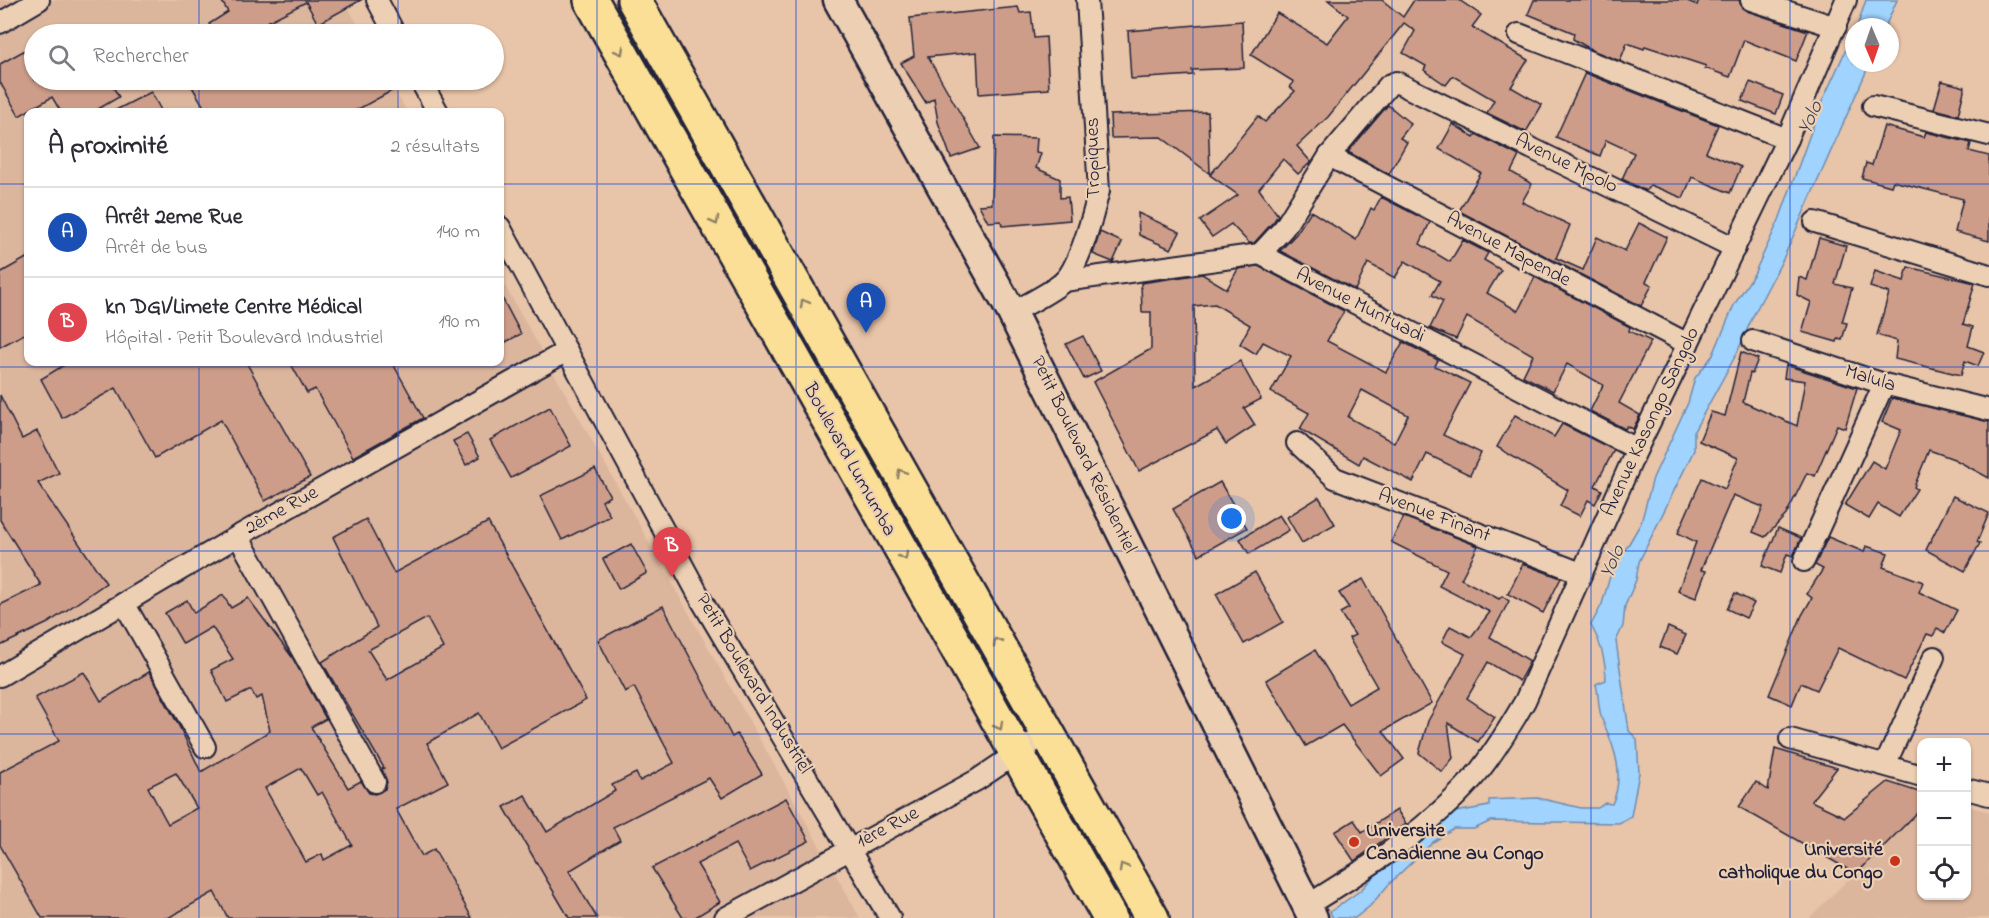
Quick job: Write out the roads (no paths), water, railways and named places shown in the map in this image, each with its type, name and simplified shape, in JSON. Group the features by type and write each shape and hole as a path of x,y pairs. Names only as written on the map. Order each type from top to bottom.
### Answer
{"highway":[{"name":"Boulevard Lumumba","path":"591,0 1110,918"},
{"name":"Boulevard Lumumba","path":"634,0 1152,918"}],"street":[{"path":"0,22 39,0"},
{"path":"377,0 390,24"},
{"name":"Petit Boulevard Résidentiel","path":"838,0 1012,313 1311,913"},
{"name":"Tropiques","path":"1064,281 1084,242 1099,191 1087,0"},
{"path":"1751,0 1836,27"},
{"name":"Avenue Kasongo Sangolo","path":"1311,913 1344,883 1425,823 1479,771 1503,739 1525,701 1637,449 1787,139 1846,0"},
{"path":"1519,34 1787,139"},
{"name":"Avenue Mpolo","path":"1329,156 1389,85 1396,82 1735,248"},
{"path":"426,90 436,108"},
{"path":"1873,106 1989,135"},
{"path":"1012,313 1064,281 1260,254 1284,228 1329,156"},
{"name":"Avenue Mapende","path":"1329,156 1688,344"},
{"path":"1815,222 1989,275"},
{"name":"Petit Boulevard Industriel","path":"504,234 703,603 890,918"},
{"name":"Avenue Muntuadi","path":"1260,254 1637,449"},
{"name":"Malula","path":"1753,340 1884,384 1989,410"},
{"name":"2ème Rue","path":"0,676 238,536 567,351"},
{"path":"1804,561 1884,384"},
{"name":"Avenue Finant","path":"1297,442 1335,478 1581,573"},
{"path":"238,536 375,782"},
{"path":"124,603 205,747"},
{"path":"1885,765 1934,657"},
{"name":"1ère Rue","path":"725,918 977,780 1047,734"},
{"path":"1790,739 1917,775"},
{"path":"1971,790 1989,795"}],"water":[{"path":"1866,0 1897,0 1889,18 1860,18"},
{"path":"1845,52 1845,72 1866,72 1783,259 1753,316 1737,353 1694,431 1694,450 1639,562 1636,580 1625,606 1623,626 1616,641 1629,731 1637,739 1639,773 1631,816 1619,823 1491,821 1474,829 1454,829 1433,842 1391,882 1370,906 1355,918 1333,918 1330,912 1361,890 1396,852 1450,813 1489,806 1489,800 1538,798 1581,808 1598,808 1605,803 1612,804 1618,783 1617,762 1600,713 1596,684 1606,680 1605,665 1600,645 1591,625 1602,604 1614,563 1627,547 1641,523 1653,478 1688,403 1695,378 1713,355 1734,305 1754,274 1779,220 1821,104"}],"place":[{"name":"Arrêt 2eme Rue","path":"866,333"},
{"name":"kn DGI/Limete Centre Médical","path":"672,577"},
{"name":"Universite Canadienne au Congo","path":"1354,842"},
{"name":"Université catholique du Congo","path":"1895,861"}],"water label":[{"name":"Yolo","path":"1811,118"},
{"name":"Yolo","path":"1613,562"}]}
